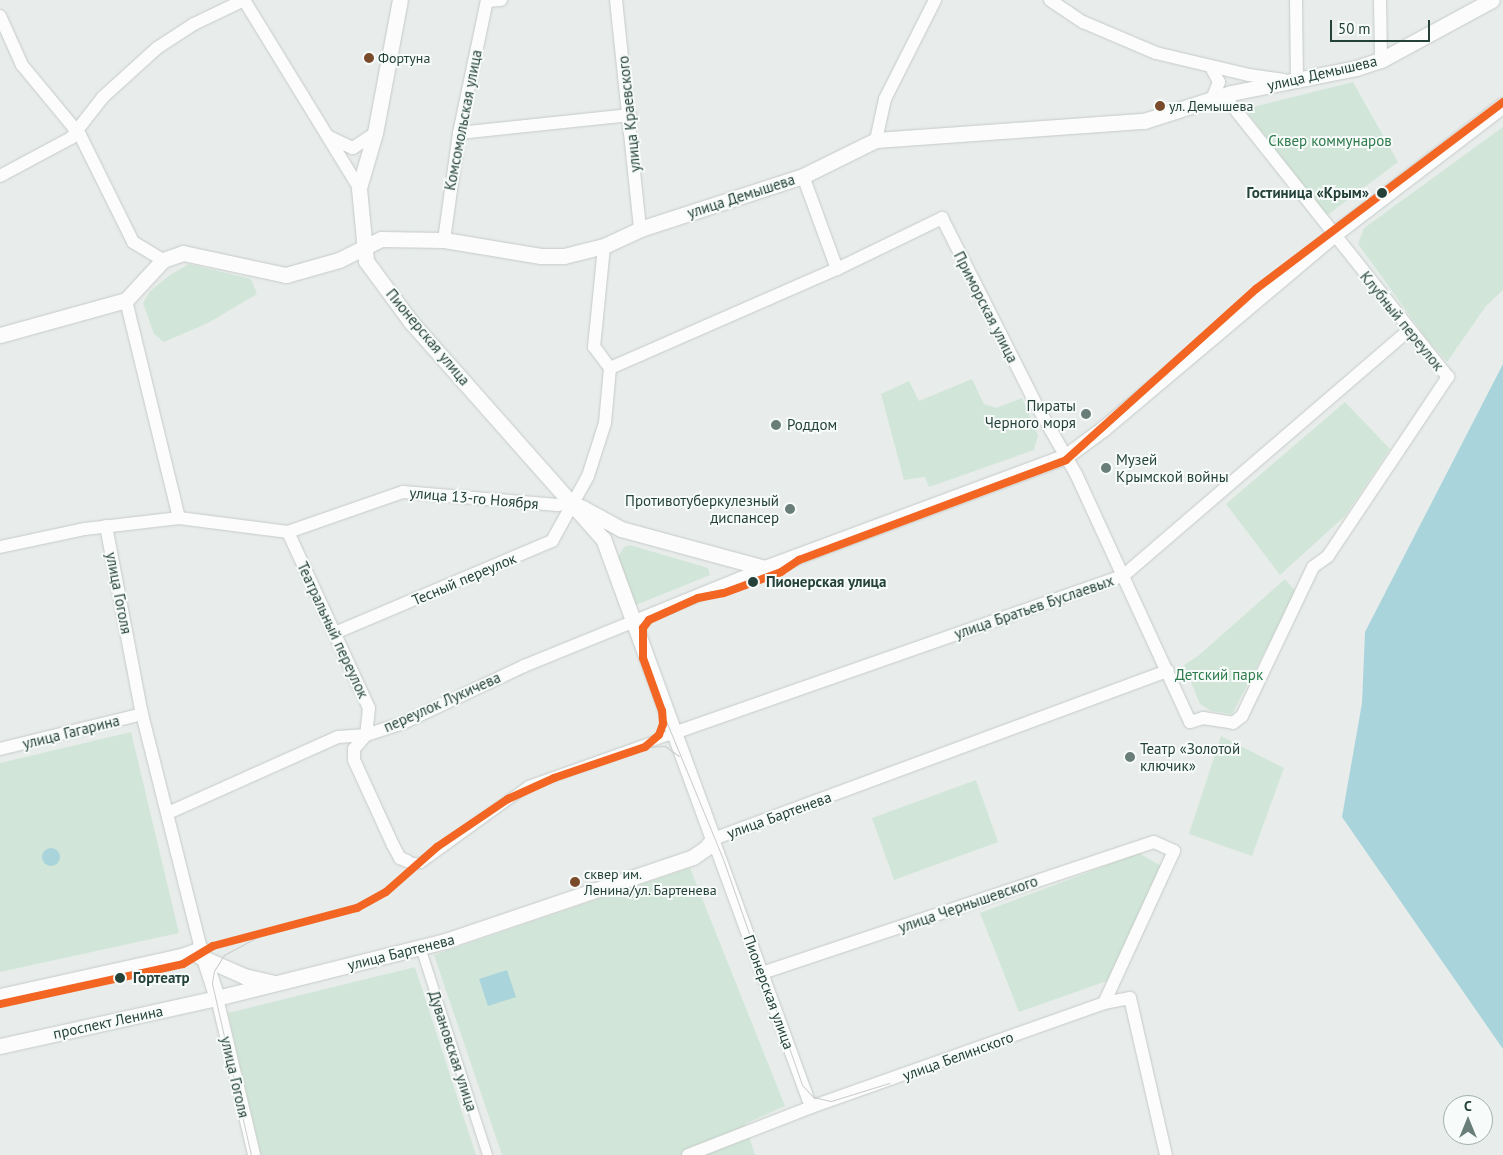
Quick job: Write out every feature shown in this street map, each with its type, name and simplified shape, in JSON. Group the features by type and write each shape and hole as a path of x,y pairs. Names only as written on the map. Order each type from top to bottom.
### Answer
{"street":[{"path":"0,176 71,138 103,97 150,54 194,24 244,0"},
{"name":"Пионерская улица","path":"244,0 359,188 362,249 366,261 411,322 574,503 603,539 811,1107"},
{"path":"359,188 375,133 400,0"},
{"path":"487,0 501,0"},
{"name":"Комсомольская улица","path":"444,240 459,133 487,0"},
{"name":"улица Краевского","path":"616,0 630,114 640,228"},
{"path":"876,140 885,99 935,0"},
{"path":"1050,0 1083,22 1156,53 1211,67 1295,80 1296,0"},
{"path":"1380,0 1381,60"},
{"name":"улица Демышева","path":"163,260 183,253 286,275 339,260 381,239 444,240 541,256 564,256 604,246 640,228 803,176 876,140 1144,121 1218,97 1381,60 1492,0"},
{"path":"0,16 22,65 76,131 133,242 163,260 126,300 0,335"},
{"path":"1211,67 1219,82 1218,97"},
{"name":"Клубный переулок","path":"1190,722 1202,718 1233,723 1242,716 1312,567 1328,556 1448,378 1333,234 1218,97"},
{"path":"604,246 594,346 610,368 605,423 588,476 574,503 621,529 764,568 1066,456 1104,428 1333,234 1503,106"},
{"path":"459,133 630,114"},
{"path":"327,136 353,148 375,133"},
{"path":"803,176 837,269"},
{"name":"Приморская улица","path":"610,368 837,269 942,218 1037,406 1066,456 1168,671 1190,722"},
{"path":"0,547 106,526 179,518 126,300"},
{"name":"улица Братьев Буслаевых","path":"674,733 1123,576 1409,330"},
{"name":"улица 13-го Ноября","path":"179,518 288,532 403,492 557,505 574,503"},
{"name":"Тесный переулок","path":"336,633 552,541 574,503"},
{"name":"улица Гоголя","path":"106,526 142,714 202,953"},
{"path":"603,539 621,529"},
{"name":"Театральный переулок","path":"288,532 369,708 366,735 354,749 354,760 393,845 400,858 407,862"},
{"name":"переулок Лукичева","path":"168,813 338,737 366,735 404,723 524,666 764,568"},
{"name":"улица Бартенева","path":"217,998 480,931 693,857 706,848 712,839 1168,671"},
{"name":"улица Гагарина","path":"0,749 142,714"},
{"path":"407,862 420,863 528,785 674,733"},
{"name":"улица Чернышевского","path":"762,974 1154,842 1174,851 1104,1003"},
{"name":"Дувановская улица","path":"420,947 487,1155"},
{"path":"202,953 217,998"},
{"path":"0,996 202,953 244,976 275,983"},
{"name":"улица Гоголя","path":"217,998 254,1155"},
{"name":"проспект Ленина","path":"0,1046 217,998"},
{"name":"улица Белинского","path":"688,1155 811,1107 1104,1003 1130,998 1166,1155"}],"green space":[{"name":"Сквер коммунаров","path":"1353,82 1398,162 1326,216 1245,109"},
{"path":"1503,127 1503,290 1486,306 1447,362 1426,338 1358,244 1364,228"},
{"path":"189,264 251,279 257,294 208,323 164,342 154,334 143,303 150,291 170,275"},
{"path":"972,379 984,404 996,408 1022,398 1038,435 1034,450 929,487 925,477 904,480 881,394 909,381 919,401"},
{"path":"1345,402 1390,449 1345,516 1280,575 1226,504"},
{"path":"630,545 708,568 710,575 636,605 618,557 624,547"},
{"name":"Детский парк","path":"1285,579 1296,592 1232,714 1211,711 1200,704 1184,665 1198,656"},
{"path":"131,732 179,933 0,972 0,763"},
{"path":"1221,736 1284,768 1252,856 1189,834"},
{"path":"976,780 998,842 894,880 872,818"},
{"path":"1139,853 1161,866 1107,981 1019,1012 980,913"},
{"path":"690,868 785,1106 745,1124 755,1155 502,1155 434,955"},
{"path":"415,967 476,1155 261,1155 228,1013"}],"water":[{"path":"1503,364 1503,1049 1342,817 1362,703 1365,632"},
{"path":"51,848 57,851 60,857 57,863 51,866 45,863 42,857 45,851"},
{"path":"507,970 516,997 488,1006 479,979"}],"tram line":[{"path":"662,711 723,859 802,1085 813,1097 831,1101 889,1083"},
{"path":"645,747 665,746 679,756"},
{"path":"251,1155 212,983 214,971 224,955 263,934"}],"transit line":[{"path":"0,1004 183,964 213,946 357,908 386,892 437,847 508,799 554,778 645,747 659,735 663,724 662,711 643,658 643,628 649,620 698,598 724,593 781,572 799,560 1066,460 1256,289 1503,102"}],"place":[{"name":"Фортуна","path":"369,58"},
{"name":"ул. Демышева","path":"1160,106"},
{"name":"Гостиница «Крым»","path":"1382,193"},
{"name":"Пираты Черного моря","path":"1086,414"},
{"name":"Роддом","path":"776,425"},
{"name":"Музей Крымской войны","path":"1106,468"},
{"name":"Противотуберкулезный диспансер","path":"790,509"},
{"name":"Пионерская улица","path":"753,582"},
{"name":"Театр «Золотой ключик»","path":"1130,757"},
{"name":"сквер им. Ленина/ул. Бартенева","path":"575,882"},
{"name":"Гортеатр","path":"120,978"}]}
